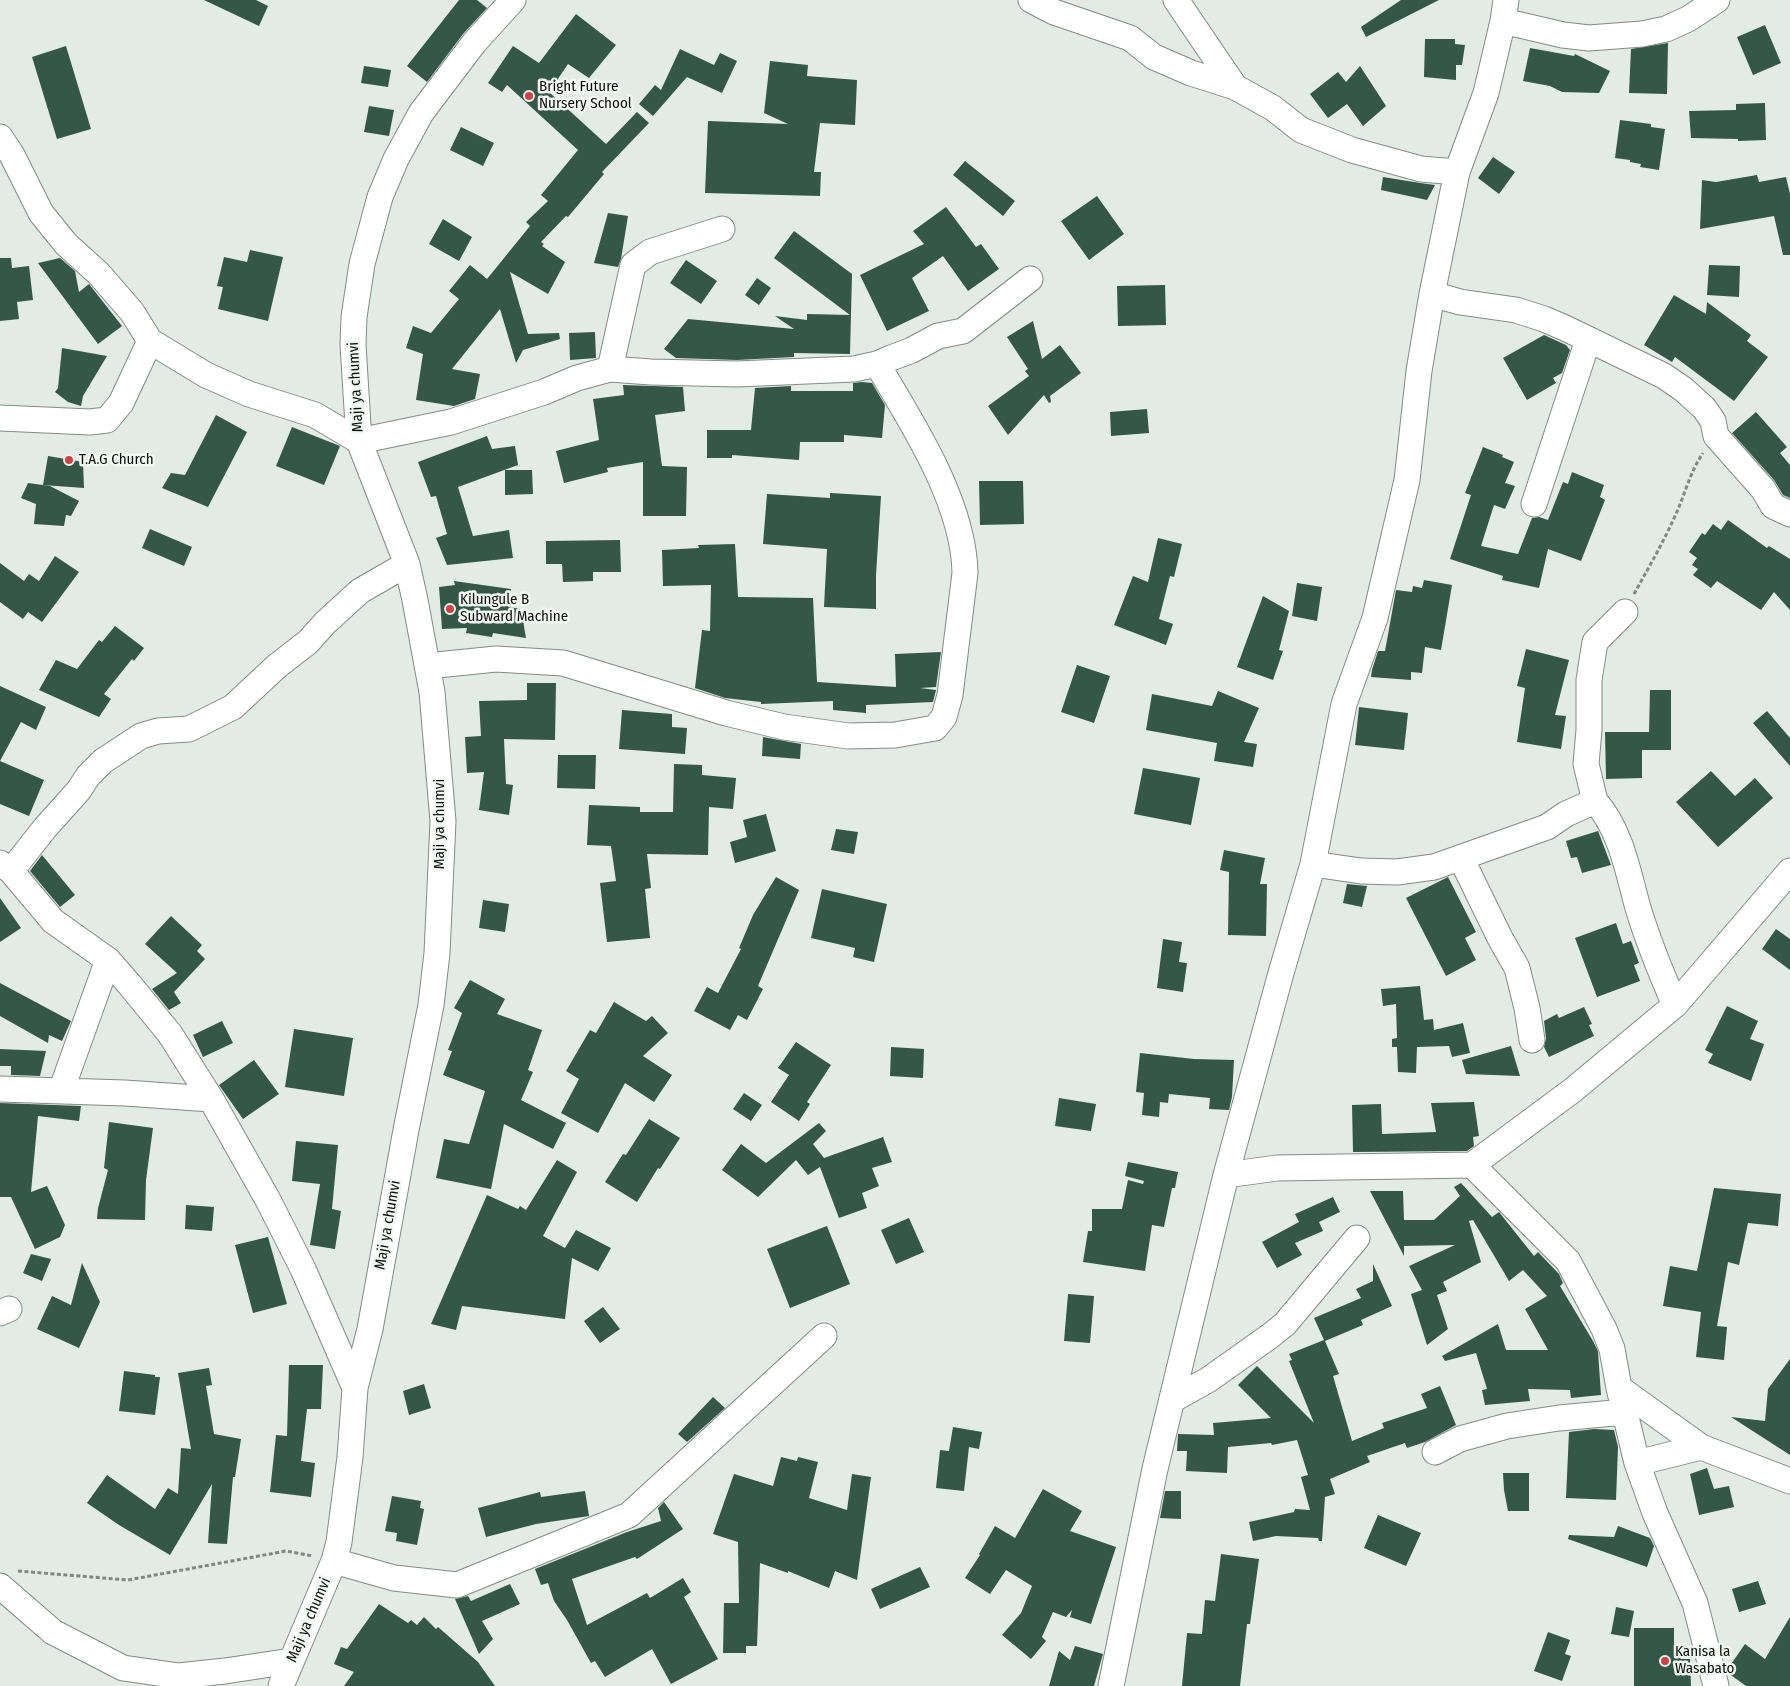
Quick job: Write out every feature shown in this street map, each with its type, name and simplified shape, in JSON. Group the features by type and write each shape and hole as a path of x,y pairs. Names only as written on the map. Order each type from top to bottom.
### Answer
{"street":[{"path":"1032,0 1054,12 1130,38 1154,57 1191,73 1235,87 1273,108 1301,130 1310,134 1352,150 1404,164 1457,172"},
{"path":"1176,0 1235,87"},
{"path":"1111,1686 1154,1469 1226,1175 1313,864 1344,704 1375,618 1407,480 1419,371 1432,294 1457,172 1486,93 1504,10 1563,35 1590,38 1666,30 1688,19 1717,0"},
{"name":"Maji ya chumvi","path":"280,1686 334,1561 339,1542 356,1388 370,1329 431,1005 437,953 443,821 432,692 407,564 359,442 353,345 354,317 362,264 380,197 396,159 421,113 474,43 499,6"},
{"path":"0,137 12,155 41,213 66,244 99,274 132,312 150,340 206,374 249,394 315,416 359,442 451,422 544,392 577,378 610,370 737,374 854,369 877,364 912,350 938,336 963,331 1030,279"},
{"path":"610,370 634,265 650,252 722,229"},
{"path":"1432,294 1460,302 1516,310 1565,328 1664,376 1683,389 1704,408 1713,421 1716,436 1763,489 1773,506 1790,514"},
{"path":"0,418 90,422 107,420 121,403 150,340"},
{"path":"1534,504 1588,340"},
{"path":"427,666 496,659 563,663 726,713 784,727 848,736 895,735 935,728 944,717 950,695 965,574 965,556 955,518 934,464 877,364"},
{"path":"356,1388 303,1269 268,1200 211,1099 170,1034 108,960 52,921 5,867 45,828 74,796 88,776 103,761 141,736 158,731 189,729 233,707 284,660 308,642 325,623 360,591 407,564"},
{"path":"1624,612 1595,642 1589,680 1589,730 1586,764 1595,801 1607,814 1630,875 1650,947 1675,1005"},
{"path":"1313,864 1361,871 1397,872 1434,867 1547,827 1566,814 1595,801"},
{"path":"1461,858 1516,968 1527,1008 1532,1040"},
{"path":"1226,1175 1277,1168 1472,1165 1573,1090 1675,1005 1790,871"},
{"path":"61,1091 108,960"},
{"path":"0,1089 125,1093 211,1099"},
{"path":"1472,1165 1568,1260 1604,1329 1612,1349 1619,1388 1637,1463 1655,1514 1695,1603 1716,1686"},
{"path":"1172,1400 1208,1380 1285,1324 1356,1238"},
{"path":"334,1561 394,1578 457,1585 630,1515 824,1336"},
{"path":"1619,1388 1702,1447 1790,1481"},
{"path":"1435,1452 1460,1439 1507,1426 1559,1418 1625,1412"},
{"path":"1637,1463 1702,1447"},
{"path":"7,1578 53,1632 123,1668 179,1676 225,1672 291,1661"}],"path":[{"path":"1624,612 1669,530 1695,464 1716,436"},
{"path":"7,1578 122,1581 286,1551 334,1561"}],"building":[{"path":"204,0 256,0 268,6 259,26"},
{"path":"459,0 477,0 487,8 463,34 427,82 407,66"},
{"path":"1401,0 1439,0 1366,37 1361,27"},
{"path":"576,14 616,45 589,78 568,64 549,92 606,144 637,112 649,123 602,172 604,174 568,217 566,216 541,242 544,244 542,246 565,262 548,294 510,272 528,334 559,333 560,339 523,350 516,363 500,309 452,369 480,374 475,399 454,406 416,400 423,354 406,348 413,326 431,333 459,299 449,291 470,265 487,279 530,226 526,222 548,201 541,195 578,150 507,85 502,92 488,83 513,46 539,63"},
{"path":"1765,25 1781,63 1753,75 1737,37"},
{"path":"1425,39 1455,39 1455,44 1465,45 1462,65 1456,65 1456,80 1424,77"},
{"path":"1668,43 1667,94 1629,93 1631,49"},
{"path":"66,46 91,129 57,139 32,57"},
{"path":"1530,48 1574,56 1575,54 1610,71 1599,93 1562,92 1550,86 1523,81"},
{"path":"680,49 714,65 720,53 737,61 722,93 687,77 653,116 639,104 655,85 661,90"},
{"path":"770,61 808,65 807,76 857,80 855,125 820,123 814,172 821,172 820,196 705,193 708,121 788,124 764,113"},
{"path":"364,66 391,70 388,87 361,83"},
{"path":"1360,66 1386,106 1363,126 1347,104 1328,118 1310,94 1338,72 1346,82"},
{"path":"1765,103 1766,140 1738,141 1738,139 1691,138 1689,111 1736,110 1736,104"},
{"path":"369,106 394,110 389,136 364,132"},
{"path":"1620,120 1651,124 1651,127 1665,129 1659,170 1640,167 1641,164 1630,162 1630,160 1615,158"},
{"path":"461,127 494,143 483,166 450,150"},
{"path":"1493,157 1515,172 1499,194 1478,178"},
{"path":"965,161 1015,201 1003,216 953,175"},
{"path":"1757,175 1759,182 1786,177 1790,194 1790,255 1783,255 1774,216 1700,229 1702,180 1716,182"},
{"path":"1383,177 1435,185 1427,200 1381,190"},
{"path":"1097,196 1124,234 1089,260 1061,221"},
{"path":"946,207 976,247 981,244 999,269 968,291 943,256 912,278 929,311 887,331 860,275 924,244 913,231"},
{"path":"608,213 628,216 618,267 594,263"},
{"path":"443,219 472,237 459,261 429,244"},
{"path":"794,231 852,274 850,354 794,353 794,357 737,360 676,358 664,349 688,319 794,329 775,316 807,320 807,314 850,315 774,258"},
{"path":"250,250 283,257 268,321 218,309 223,287 217,286 224,257 247,262"},
{"path":"0,258 11,258 12,268 29,266 33,300 17,302 19,319 0,321"},
{"path":"60,258 75,271 79,292 89,284 122,326 98,344 38,263"},
{"path":"686,260 717,281 701,304 670,283"},
{"path":"1709,265 1740,266 1739,297 1707,295"},
{"path":"757,278 771,288 759,305 745,295"},
{"path":"1165,285 1166,325 1118,326 1117,286"},
{"path":"1674,295 1706,314 1707,302 1751,335 1747,341 1768,357 1734,401 1675,357 1672,362 1644,345"},
{"path":"1033,321 1042,359 1060,345 1081,373 1050,396 1051,402 1049,403 1044,395 1008,435 988,406 1029,376 1025,371 1028,369 1007,337"},
{"path":"595,332 596,358 570,360 569,333"},
{"path":"1544,335 1566,345 1570,350 1562,373 1553,378 1556,383 1527,400 1503,358"},
{"path":"62,348 107,356 83,396 81,406 68,402 55,392 58,388"},
{"path":"853,383 872,383 885,405 882,438 844,435 844,442 800,442 799,460 732,455 732,458 707,458 707,430 751,430 755,388 791,386 791,391 853,391"},
{"path":"623,385 683,387 685,411 655,415 662,466 687,467 686,516 643,516 643,462 607,468 608,472 564,483 556,451 599,440 593,399 624,395"},
{"path":"1147,409 1149,433 1111,436 1110,412"},
{"path":"1756,412 1787,447 1780,453 1790,465 1790,498 1783,495 1774,480 1732,433"},
{"path":"216,415 247,432 208,507 162,488 171,473 185,475"},
{"path":"292,427 340,446 324,485 276,466"},
{"path":"487,436 492,449 515,446 518,465 458,487 473,536 509,530 513,558 447,565 436,538 447,534 436,496 431,497 418,462"},
{"path":"1483,447 1503,455 1502,457 1514,462 1505,483 1515,486 1505,509 1494,505 1481,546 1518,554 1532,518 1539,517 1548,520 1563,482 1568,484 1572,472 1604,485 1600,497 1605,500 1581,561 1548,549 1539,588 1502,580 1503,576 1450,559 1471,495 1465,493"},
{"path":"48,456 83,462 84,488 43,485"},
{"path":"505,470 532,470 533,494 505,495"},
{"path":"979,481 1023,481 1024,524 980,525"},
{"path":"28,483 50,486 79,501 71,516 66,515 64,526 34,524 36,504 21,498"},
{"path":"830,493 881,496 876,575 876,609 824,607 827,549 763,544 767,494 830,498"},
{"path":"1728,520 1767,548 1769,546 1790,559 1790,610 1774,592 1761,610 1717,581 1711,588 1693,575 1698,569 1692,565 1697,558 1689,552 1702,533 1705,535 1713,524 1721,530"},
{"path":"150,529 192,547 184,566 142,548"},
{"path":"1158,538 1182,544 1174,577 1170,576 1159,619 1173,624 1166,645 1114,625 1133,576 1148,582"},
{"path":"620,540 621,572 593,572 593,581 563,582 562,564 546,564 546,541"},
{"path":"735,544 738,597 813,598 817,682 896,687 895,654 941,652 936,687 920,688 936,690 933,702 866,705 866,713 833,710 833,701 761,704 761,702 725,698 695,688 702,630 710,631 711,585 663,586 662,550 699,548 698,545"},
{"path":"55,556 79,572 42,622 28,612 23,619 0,602 0,563 24,581 29,574 39,581"},
{"path":"1424,580 1452,585 1441,650 1425,647 1422,673 1411,672 1411,680 1371,677 1378,651 1385,651 1396,590 1412,592 1413,586 1422,588"},
{"path":"454,581 511,589 508,607 521,609 526,638 493,633 492,637 466,633 467,628 442,629 439,587 455,585"},
{"path":"1297,583 1322,587 1317,621 1292,616"},
{"path":"1263,596 1289,611 1279,650 1283,651 1273,680 1237,667"},
{"path":"115,626 144,648 134,661 132,659 104,694 111,699 99,717 39,690 56,660 77,669 99,640 102,642"},
{"path":"1526,649 1569,660 1555,715 1566,716 1561,749 1517,742 1525,688 1517,686"},
{"path":"1077,665 1110,676 1094,723 1061,712"},
{"path":"527,683 556,683 555,740 504,739 506,784 513,785 509,815 479,810 484,772 467,773 465,737 481,736 479,701 527,700"},
{"path":"0,686 46,707 36,730 21,722 0,761"},
{"path":"1650,690 1671,690 1671,750 1642,750 1642,778 1606,779 1605,732 1649,732"},
{"path":"1218,691 1259,708 1244,742 1257,744 1253,767 1214,761 1217,743 1146,730 1152,694 1212,706"},
{"path":"1359,707 1408,713 1404,750 1355,745"},
{"path":"622,710 672,714 672,727 687,728 685,754 619,749"},
{"path":"1767,711 1790,738 1790,766 1753,723"},
{"path":"763,737 801,744 800,759 762,756"},
{"path":"558,755 596,755 595,789 557,788"},
{"path":"0,761 44,780 29,816 0,804"},
{"path":"674,764 702,765 702,775 736,778 733,809 709,807 708,855 647,854 651,888 645,889 650,938 607,942 600,883 616,881 611,846 587,845 589,805 640,807 640,812 673,812"},
{"path":"1143,768 1200,778 1191,825 1134,814"},
{"path":"1711,771 1735,796 1755,778 1773,798 1718,847 1676,802"},
{"path":"766,814 776,851 735,863 730,842 747,837 743,820"},
{"path":"836,829 858,832 854,854 831,850"},
{"path":"1598,831 1611,865 1582,873 1577,857 1571,858 1566,841"},
{"path":"1224,850 1265,858 1260,884 1267,884 1266,936 1228,935 1229,872 1220,870"},
{"path":"42,855 75,895 60,907 30,871"},
{"path":"776,877 799,890 758,986 763,989 747,1020 738,1015 730,1030 694,1011 707,987 718,993 741,949 739,948 753,915"},
{"path":"1448,877 1476,932 1465,938 1476,960 1446,976 1406,898"},
{"path":"1347,884 1367,886 1362,907 1343,903"},
{"path":"822,889 887,904 874,962 853,957 855,948 811,938"},
{"path":"0,898 21,928 0,942"},
{"path":"483,900 509,904 505,932 479,928"},
{"path":"171,916 202,945 197,951 205,959 174,992 181,1003 169,1010 152,989 177,973 145,944"},
{"path":"1616,923 1623,944 1631,941 1639,963 1634,965 1640,981 1597,997 1575,938"},
{"path":"1776,929 1790,939 1790,970 1762,949"},
{"path":"1163,939 1182,942 1179,962 1187,963 1183,992 1157,988"},
{"path":"470,980 505,999 497,1014 542,1030 528,1070 533,1072 521,1100 566,1123 553,1149 504,1124 491,1189 436,1178 444,1139 469,1144 485,1091 443,1075 452,1051 448,1050 462,1013 454,1008"},
{"path":"0,983 71,1021 62,1041 49,1035 48,1043 0,1016"},
{"path":"1420,986 1424,1020 1433,1019 1434,1030 1463,1023 1470,1053 1452,1057 1449,1046 1417,1047 1416,1073 1398,1072 1397,1047 1392,1047 1392,1039 1397,1038 1396,1004 1383,1006 1381,989"},
{"path":"614,1002 646,1021 652,1016 668,1033 643,1056 672,1075 654,1102 625,1083 598,1133 561,1113 579,1079 566,1071 590,1030 596,1033"},
{"path":"1727,1006 1758,1021 1750,1039 1764,1044 1751,1081 1708,1063 1713,1054 1705,1050"},
{"path":"1584,1007 1592,1024 1589,1025 1594,1036 1549,1057 1544,1047 1546,1038 1544,1021 1557,1014 1559,1018"},
{"path":"222,1021 233,1043 203,1057 193,1035"},
{"path":"294,1029 353,1038 344,1096 285,1087"},
{"path":"796,1042 831,1065 807,1102 810,1104 799,1121 771,1102 789,1075 778,1068"},
{"path":"1511,1046 1520,1076 1466,1074 1462,1060"},
{"path":"891,1047 924,1049 923,1078 890,1076"},
{"path":"0,1049 46,1051 40,1076 11,1075 11,1066 0,1066"},
{"path":"1140,1053 1194,1059 1234,1060 1232,1097 1229,1110 1209,1109 1210,1098 1169,1094 1168,1103 1160,1102 1159,1117 1142,1115 1144,1093 1136,1092"},
{"path":"254,1060 279,1094 243,1119 219,1085"},
{"path":"744,1093 762,1105 751,1121 733,1109"},
{"path":"1059,1098 1096,1104 1091,1131 1055,1126"},
{"path":"1474,1102 1479,1136 1473,1137 1474,1146 1467,1151 1353,1152 1352,1105 1381,1104 1382,1134 1436,1132 1431,1103"},
{"path":"0,1103 81,1106 79,1121 38,1116 31,1192 47,1186 65,1225 60,1237 35,1249 11,1197 0,1197"},
{"path":"649,1119 680,1138 660,1169 658,1168 637,1202 605,1182 623,1154 626,1155"},
{"path":"109,1122 153,1128 146,1180 145,1220 97,1219 108,1170 104,1168"},
{"path":"819,1123 826,1131 813,1144 824,1158 883,1137 892,1162 872,1168 879,1186 862,1193 867,1208 839,1218 820,1167 808,1175 796,1160 758,1197 722,1170 741,1144 766,1163"},
{"path":"296,1141 338,1145 332,1209 341,1211 335,1249 310,1245 320,1184 292,1181"},
{"path":"557,1160 577,1172 543,1236 565,1248 576,1230 611,1248 598,1271 572,1258 565,1319 462,1306 456,1330 431,1324 487,1195 518,1209 520,1206 526,1210"},
{"path":"1128,1162 1178,1172 1175,1188 1172,1188 1164,1227 1152,1225 1145,1271 1083,1262 1088,1231 1092,1231 1092,1209 1122,1209 1128,1180 1143,1184 1144,1181 1125,1176"},
{"path":"1461,1183 1492,1217 1499,1212 1534,1256 1538,1252 1559,1274 1563,1283 1560,1286 1598,1351 1601,1395 1571,1398 1570,1390 1528,1389 1530,1401 1485,1405 1482,1390 1487,1389 1476,1353 1445,1361 1442,1356 1498,1324 1506,1350 1548,1350 1525,1309 1547,1296 1523,1270 1509,1281 1473,1220 1469,1221 1481,1262 1443,1282 1447,1291 1437,1295 1448,1329 1427,1345 1411,1294 1422,1290 1409,1266 1455,1245 1404,1246 1404,1256 1370,1191 1403,1191 1404,1220 1434,1220 1460,1196 1454,1187"},
{"path":"1714,1188 1781,1194 1778,1226 1748,1223 1739,1265 1728,1262 1717,1326 1727,1327 1724,1360 1696,1357 1701,1312 1663,1306 1670,1266 1697,1271"},
{"path":"1333,1197 1340,1212 1319,1222 1323,1231 1295,1243 1302,1255 1277,1268 1262,1242 1299,1222 1295,1214"},
{"path":"186,1205 214,1207 212,1231 185,1229"},
{"path":"909,1218 924,1252 896,1264 881,1230"},
{"path":"827,1226 850,1284 790,1308 767,1249"},
{"path":"268,1237 287,1304 253,1313 235,1245"},
{"path":"31,1254 51,1259 42,1281 23,1273"},
{"path":"82,1263 100,1302 79,1348 37,1329 52,1296 71,1305"},
{"path":"1373,1264 1392,1306 1361,1320 1363,1325 1325,1341 1339,1374 1333,1376 1352,1441 1384,1428 1382,1423 1427,1408 1421,1394 1440,1386 1456,1425 1425,1442 1407,1448 1405,1443 1367,1456 1370,1462 1330,1479 1335,1494 1325,1497 1322,1541 1319,1541 1318,1538 1276,1536 1253,1541 1249,1522 1294,1512 1295,1509 1310,1510 1301,1477 1308,1475 1297,1440 1272,1445 1271,1443 1228,1447 1227,1473 1186,1471 1187,1451 1177,1451 1178,1434 1214,1435 1213,1423 1271,1418 1238,1385 1257,1366 1314,1423 1289,1361 1292,1360 1289,1354 1324,1340 1314,1318 1361,1298 1356,1289 1373,1281"},
{"path":"1068,1294 1094,1296 1090,1343 1064,1341"},
{"path":"603,1307 620,1329 600,1343 584,1321"},
{"path":"1790,1359 1790,1455 1731,1417 1765,1421 1768,1389"},
{"path":"289,1365 323,1365 321,1409 307,1409 301,1461 315,1463 311,1497 270,1492 276,1435 287,1436"},
{"path":"209,1368 212,1385 206,1386 214,1434 241,1439 235,1477 233,1477 227,1544 208,1543 212,1484 170,1555 119,1525 87,1503 107,1475 155,1509 168,1488 178,1494 181,1448 191,1449 178,1373"},
{"path":"124,1371 160,1377 155,1415 119,1411"},
{"path":"424,1384 431,1408 409,1415 403,1391"},
{"path":"713,1397 725,1408 687,1442 678,1434"},
{"path":"953,1427 982,1432 979,1449 969,1447 964,1491 936,1488 940,1450 949,1451"},
{"path":"1594,1429 1614,1430 1618,1447 1616,1500 1566,1498 1569,1432"},
{"path":"781,1457 797,1461 798,1457 818,1462 809,1498 847,1510 852,1474 871,1477 857,1580 835,1571 829,1588 788,1571 788,1573 760,1563 757,1646 746,1646 746,1653 723,1653 724,1603 739,1603 738,1542 713,1534 734,1474 773,1486"},
{"path":"1707,1468 1714,1489 1729,1486 1734,1507 1699,1515 1690,1474"},
{"path":"1503,1473 1529,1473 1529,1511 1508,1511"},
{"path":"1043,1489 1082,1511 1070,1531 1116,1547 1091,1624 1070,1617 1072,1610 1066,1617 1053,1612 1042,1637 1046,1641 1031,1659 1002,1635 1021,1613 1032,1586 1006,1570 990,1594 965,1578 995,1526 1015,1538"},
{"path":"585,1491 589,1516 536,1524 486,1537 478,1508 540,1492 541,1497"},
{"path":"1165,1491 1181,1491 1181,1519 1160,1518"},
{"path":"392,1496 421,1501 420,1508 424,1509 417,1545 396,1541 397,1533 385,1531"},
{"path":"664,1502 683,1529 637,1559 635,1557 572,1579 587,1625 647,1593 650,1598 683,1578 691,1592 684,1597 718,1659 671,1684 652,1649 605,1677 595,1661 591,1663 554,1601 548,1583 541,1585 535,1569 627,1532 661,1521 658,1508"},
{"path":"1378,1515 1421,1533 1406,1566 1364,1548"},
{"path":"1618,1526 1650,1538 1654,1546 1647,1567 1568,1539 1569,1535 1614,1537"},
{"path":"1221,1554 1259,1559 1250,1624 1247,1624 1240,1686 1182,1686 1187,1633 1202,1634 1205,1600 1215,1601"},
{"path":"920,1567 930,1587 880,1609 871,1589"},
{"path":"1758,1581 1766,1604 1739,1612 1732,1589"},
{"path":"510,1584 520,1604 482,1621 493,1639 479,1654 455,1599 468,1596 471,1601"},
{"path":"379,1604 408,1623 411,1620 417,1625 424,1617 436,1629 438,1627 478,1662 495,1686 344,1686 354,1672 334,1664 341,1647 347,1649"},
{"path":"1616,1607 1634,1611 1629,1637 1611,1634"},
{"path":"1790,1617 1790,1686 1746,1686 1728,1673 1727,1670 1745,1644 1765,1659"},
{"path":"1634,1628 1674,1628 1674,1644 1680,1645 1681,1659 1690,1659 1691,1686 1634,1686"},
{"path":"1548,1632 1570,1640 1565,1654 1571,1656 1562,1681 1534,1671"},
{"path":"1075,1646 1103,1654 1094,1686 1049,1686 1059,1651 1070,1660"}],"place":[{"name":"Bright Future Nursery School","path":"529,96"},
{"name":"T.A.G Church","path":"69,460"},
{"name":"Kilungule B Subward Machine","path":"450,609"},
{"name":"Kanisa la Wasabato","path":"1665,1661"}]}
